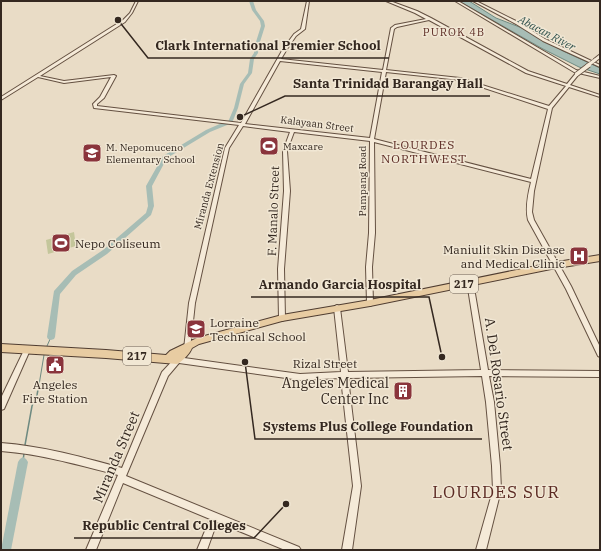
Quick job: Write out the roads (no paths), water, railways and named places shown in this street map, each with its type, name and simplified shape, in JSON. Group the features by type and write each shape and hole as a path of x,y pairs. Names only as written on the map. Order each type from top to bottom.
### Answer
{"main road":[{"name":"217","path":"168,359 190,346 282,318 370,303 470,282 600,258"},
{"name":"217","path":"177,360 190,346"},
{"name":"217","path":"1,348 27,350"},
{"name":"Rizal Street","path":"27,350 49,350 177,360"}],"street":[{"path":"1,98 119,24 128,17 137,1"},
{"name":"Miranda Extension","path":"190,346 192,303 228,145 295,35 303,29 308,1"},
{"path":"388,1 430,18 527,72 600,96"},
{"path":"456,1 575,71 600,77"},
{"path":"474,1 517,23 544,40 600,66"},
{"name":"Pampang Road","path":"370,303 369,267 372,233 372,140 393,28 430,18"},
{"path":"600,56 578,74 550,108 533,181 530,203 530,216 557,265 600,354"},
{"path":"279,60 463,79 550,108"},
{"name":"Kalayaan Street","path":"36,76 64,82 114,76 102,98 95,104 95,107 372,140 533,181"},
{"name":"F. Manalo Street","path":"282,318 281,269 287,197 286,151 293,130"},
{"name":"A. Del Rosario Street","path":"470,282 490,402 497,490 481,550"},
{"path":"337,308 357,486 347,550"},
{"path":"1,406 27,350"},
{"name":"Miranda Street","path":"91,550 165,374 168,359"},
{"name":"Rizal Street","path":"177,360 300,377 345,374 600,374"},
{"name":"Miranda Street","path":"165,374 177,360"},
{"path":"1,447 28,449 56,454 122,475 215,517 296,550"},
{"path":"202,550 215,517"}],"water":[{"path":"459,1 469,1 496,18 522,28 563,51 600,68 600,74 579,67 543,49"}],"waterway":[{"path":"51,337 57,293 74,273 105,252 149,214 151,206 149,186 165,157 208,131 230,123 236,108 242,84 250,73 252,59 256,53 263,26 262,21 254,10 251,1"},
{"path":"47,346 51,337"},
{"path":"39,385 44,355"},
{"path":"25,445 32,406 37,395 39,384"},
{"path":"23,462 24,453"},
{"path":"6,550 23,462"}],"place":[{"name":"Clark International Premier School","path":"118,20"},
{"name":"Santa Trinidad Barangay Hall","path":"240,117"},
{"name":"Maxcare","path":"269,146"},
{"name":"M. Nepomuceno Elementary School","path":"92,153"},
{"name":"Nepo Coliseum","path":"61,243"},
{"name":"Maniulit Skin Disease and Medical Clinic","path":"579,256"},
{"name":"Lorraine Technical School","path":"196,329"},
{"name":"Armando Garcia Hospital","path":"442,357"},
{"name":"Systems Plus College Foundation","path":"245,362"},
{"name":"Angeles Fire Station","path":"55,365"},
{"name":"Angeles Medical Center Inc","path":"403,391"},
{"name":"Republic Central Colleges","path":"286,504"}],"district":[{"name":"PUROK 4B","path":"454,32"},
{"name":"LOURDES NORTHWEST","path":"424,151"},
{"name":"LOURDES SUR","path":"496,492"}],"water label":[{"name":"Abacan River","path":"547,33"}]}
